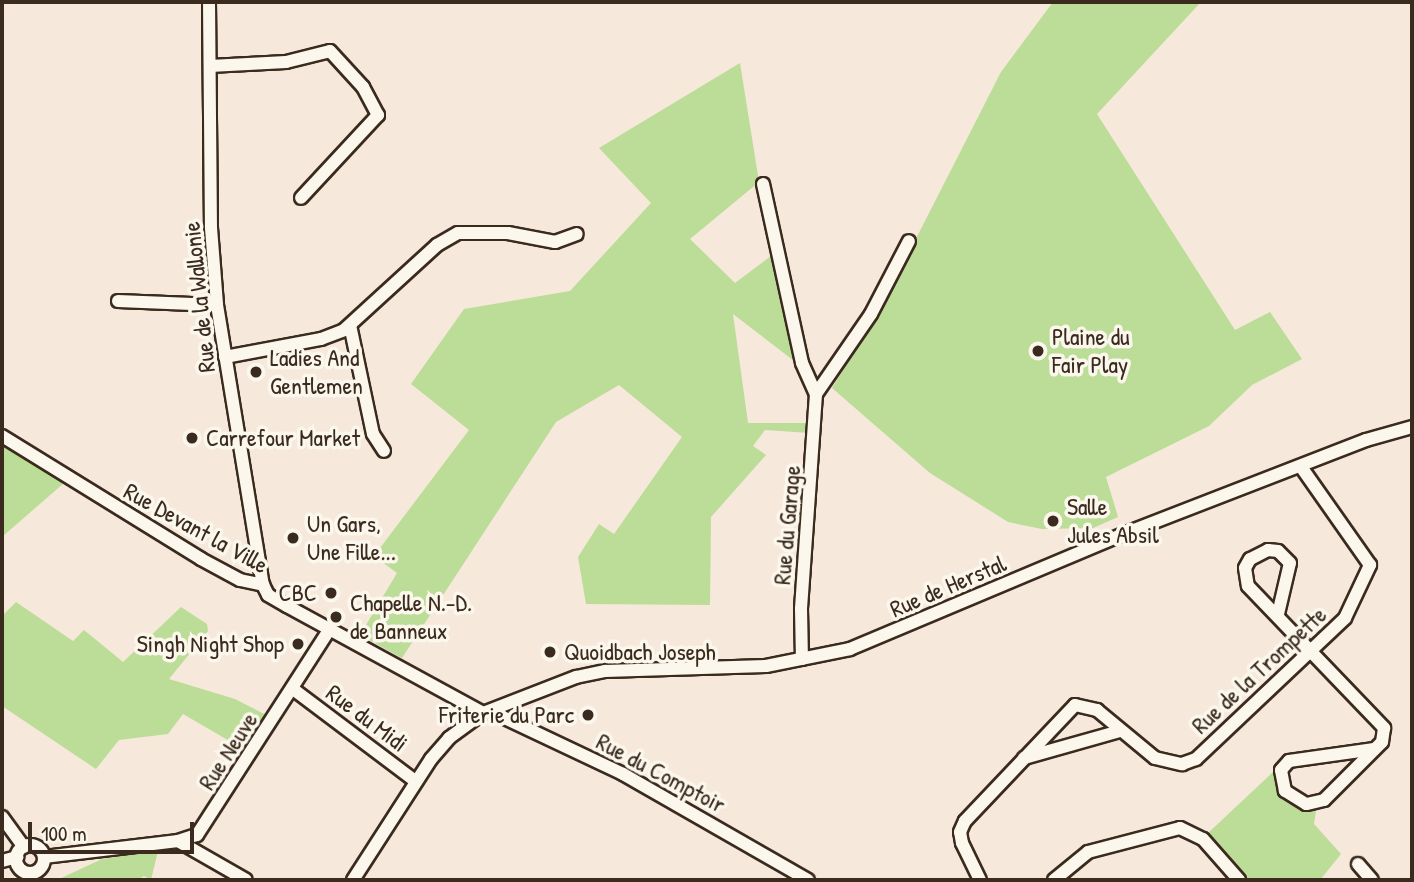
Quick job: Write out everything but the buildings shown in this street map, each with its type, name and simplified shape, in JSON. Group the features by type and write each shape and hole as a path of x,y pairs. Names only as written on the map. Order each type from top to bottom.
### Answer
{"street":[{"name":"Rue de la Wallonie","path":"209,2 211,228 217,305 263,586"},
{"path":"210,66 286,62 330,51 362,87 378,115 301,198"},
{"name":"Rue du Garage","path":"764,184 802,363 817,394"},
{"path":"225,357 321,340 350,325 437,245 458,233 483,231 555,242 577,234"},
{"name":"Rue du Garage","path":"802,659 801,609 817,394 871,314 909,241"},
{"path":"118,301 217,305"},
{"path":"350,325 373,434 384,450"},
{"name":"Rue de Herstal","path":"353,880 415,780 449,737 486,712 576,677 605,671 736,668 850,649 1126,533 1412,426"},
{"name":"Rue Devant la Ville","path":"2,436 201,559 240,580 263,586 268,595 486,712"},
{"name":"Rue de la Trompette","path":"980,880 960,832 1024,758 1075,705 1088,705 1166,763 1196,759 1345,618 1370,565 1301,467"},
{"path":"1278,614 1290,563 1278,551 1268,550 1250,559 1245,578 1278,614 1313,649 1380,722 1382,742 1374,750 1317,804 1295,801 1285,791 1281,770 1289,761 1374,750"},
{"name":"Rue Neuve","path":"44,857 183,845 201,830 330,629"},
{"name":"Rue du Midi","path":"293,689 415,780"},
{"name":"Rue du Comptoir","path":"486,712 623,774 808,880"},
{"path":"1024,758 1120,731"},
{"path":"2,817 21,852 20,869 36,876 44,857 39,849 21,852 2,861"},
{"path":"1054,880 1088,852 1180,828 1203,839 1238,880"},
{"path":"183,845 246,880"},
{"path":"1358,864 1372,880"}],"green space":[{"name":"Plaine du Fair Play","path":"1053,2 1201,2 1097,114 1235,330 1270,312 1302,359 1252,385 1209,426 1106,477 1118,517 1093,528 1042,529 1008,522 930,473 832,388 876,317 1001,72"},
{"path":"740,63 759,182 690,239 735,283 775,253 798,364 733,314 748,423 810,423 810,433 765,430 753,446 766,455 711,517 710,605 586,604 578,557 599,524 614,534 682,437 619,385 556,422 402,658 360,635 397,573 374,556 469,430 411,384 464,309 570,291 651,203 599,148"},
{"path":"2,444 64,483 3,536 2,536"},
{"path":"16,602 73,641 84,630 123,662 181,607 207,624 208,631 169,679 235,699 268,716 245,750 183,714 168,734 119,740 96,769 2,706 2,616"},
{"path":"1281,770 1285,791 1317,804 1314,824 1341,854 1320,880 1249,880 1207,834 1273,772"},
{"path":"158,851 151,880 144,876 138,880 57,880 102,859"}],"place":[{"name":"Plaine du Fair Play","path":"1038,351"},
{"name":"Ladies And Gentlemen","path":"256,372"},
{"name":"Carrefour Market","path":"192,438"},
{"name":"Salle Jules Absil","path":"1053,521"},
{"name":"Un Gars, Une Fille...","path":"293,538"},
{"name":"CBC","path":"331,593"},
{"name":"Chapelle N.-D. de Banneux","path":"336,617"},
{"name":"Singh Night Shop","path":"298,644"},
{"name":"Quoidbach Joseph","path":"550,652"},
{"name":"Friterie du Parc","path":"588,715"}]}
